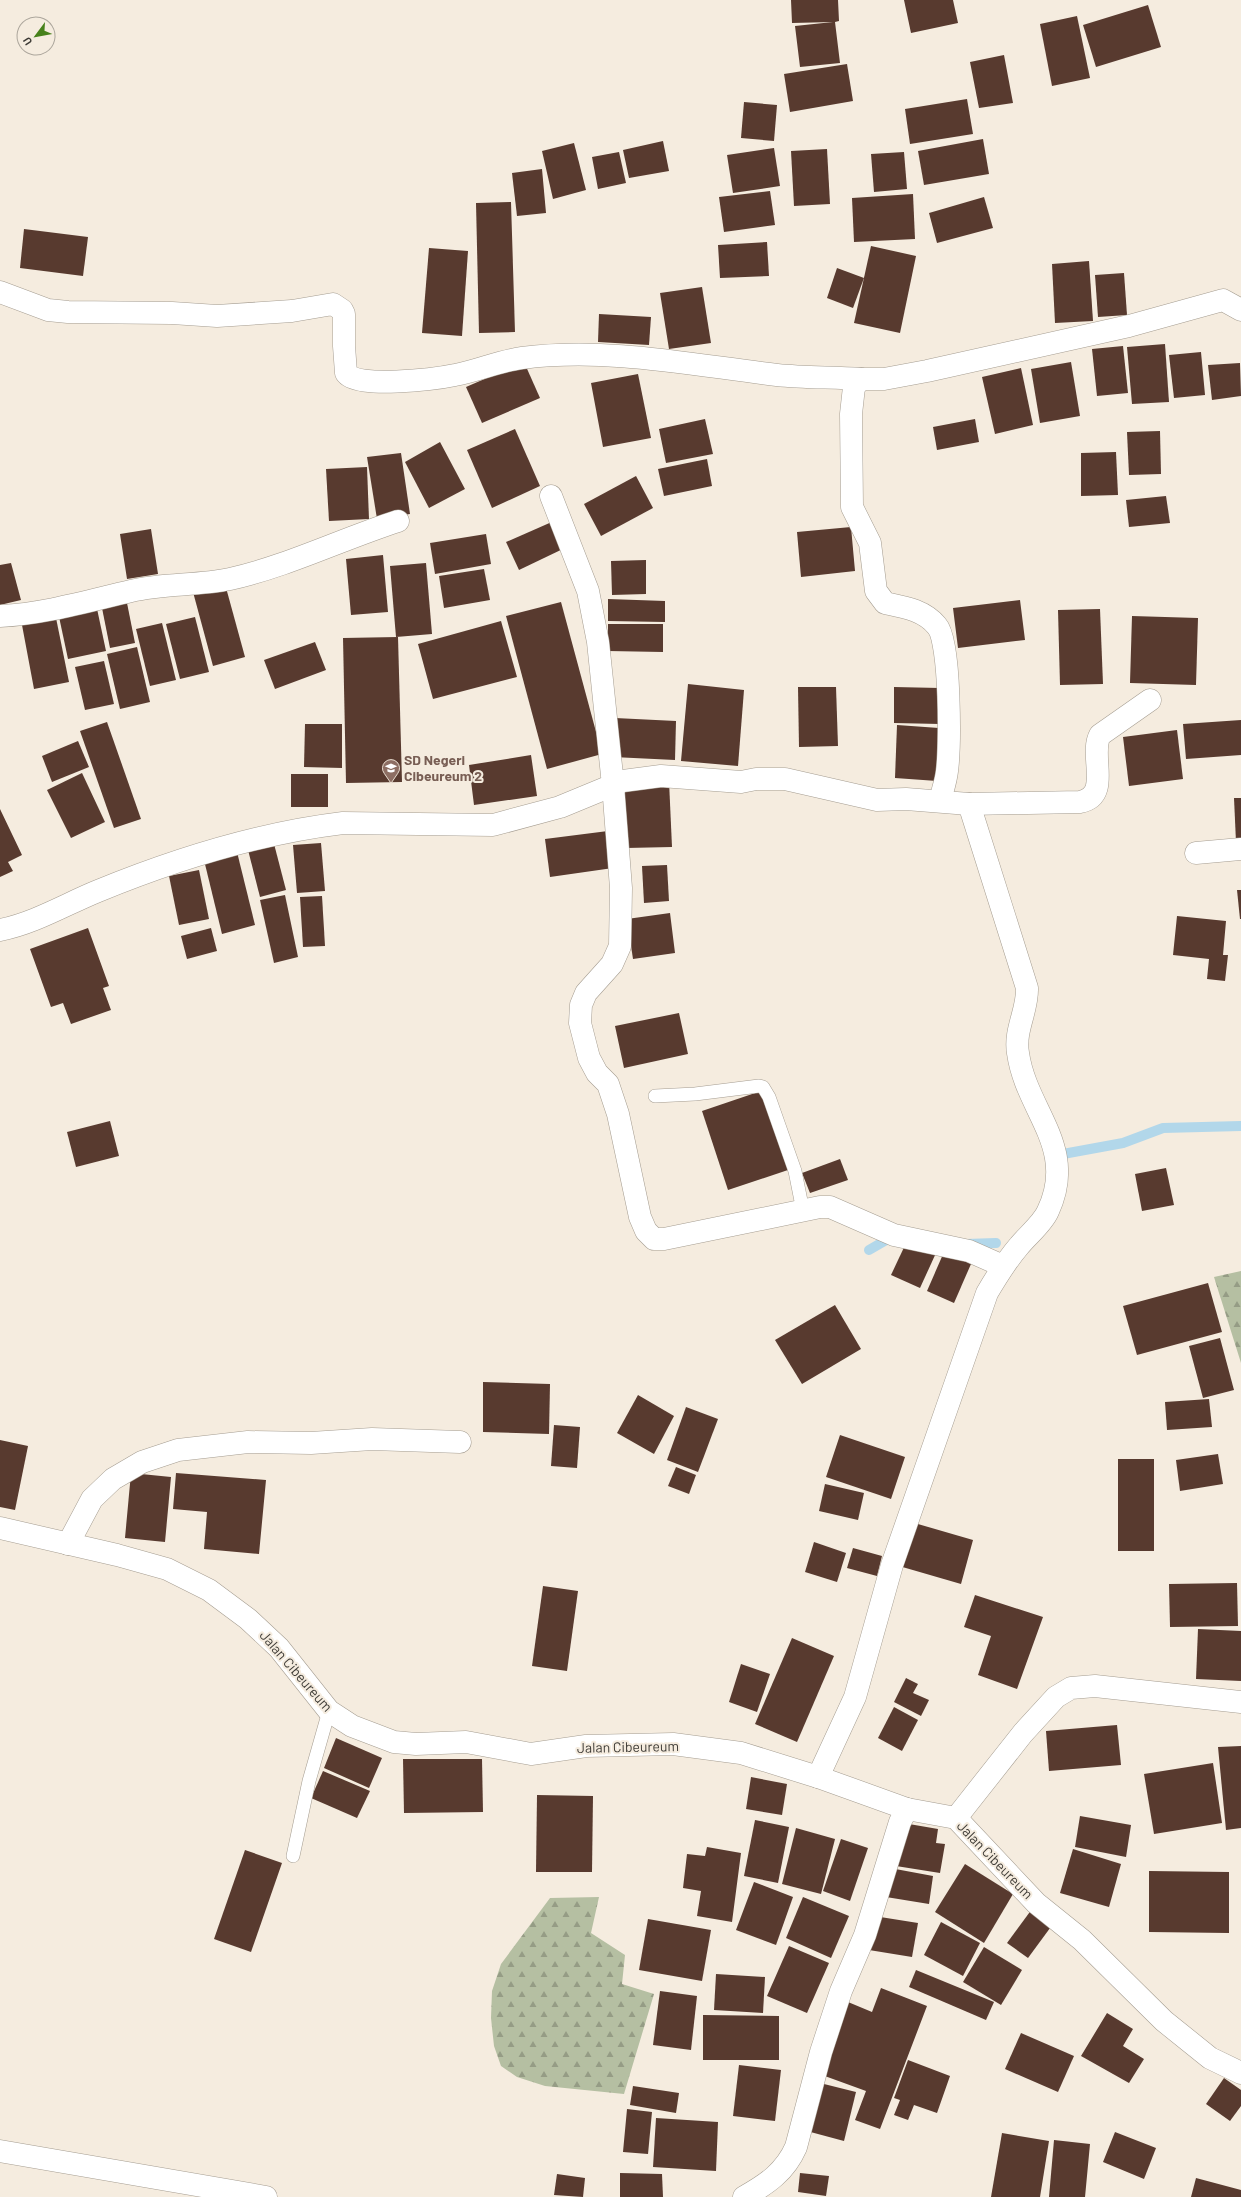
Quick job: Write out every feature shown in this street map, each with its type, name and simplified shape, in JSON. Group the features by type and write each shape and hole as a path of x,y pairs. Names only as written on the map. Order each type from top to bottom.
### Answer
{"street":[{"path":"0,292 48,310 68,312 172,313 218,316 292,311 334,304 342,310 344,314 346,372 354,378 373,381 406,381 456,375 501,362 558,354 673,360 779,375 884,379 927,371 1129,326 1223,300 1241,310"},
{"path":"861,379 854,387 851,414 852,507 870,543 876,591 885,603 914,610 927,618 938,626 943,637 947,676 947,771 940,802"},
{"path":"551,496 588,591 598,642 613,785 621,888 622,938 618,952 612,964 586,993 581,1005 580,1023 589,1058 597,1073 608,1084 618,1114 640,1217 646,1231 654,1239 664,1239 830,1207 894,1235 969,1251 1003,1266"},
{"path":"0,616 59,608 132,591 229,579 324,550 357,534 398,521"},
{"path":"0,930 29,921 97,891 156,869 242,844 319,826 343,823 494,825 560,807 613,785 642,777 662,776 741,782 756,779 785,779 877,800 906,799 969,804 1084,801 1095,792 1098,785 1097,744 1100,735 1150,700"},
{"path":"818,1777 854,1697 892,1565 987,1293 1003,1266 1048,1212 1057,1180 1057,1156 1050,1133 1020,1067 1017,1052 1018,1032 1026,1007 1027,988 969,804"},
{"path":"1196,853 1241,849"},
{"path":"68,1544 92,1499 113,1479 142,1462 178,1450 248,1442 311,1443 372,1439 460,1442"},
{"name":"Jalan Cibeureum","path":"0,1528 168,1569 209,1590 248,1619 279,1648 329,1711 352,1726 394,1742 416,1744 466,1742 531,1754 586,1746 673,1744 741,1753 818,1777 907,1810 956,1818 1036,1903 1082,1940 1164,2021 1210,2058 1241,2073"},
{"path":"956,1818 1024,1733 1056,1697 1071,1688 1095,1686 1241,1702"},
{"path":"744,2197 772,2180 790,2160 796,2148 833,2014 852,1962 865,1936 900,1822 907,1810"},
{"path":"0,2151 266,2197"}],"lane":[{"path":"655,1096 695,1094 758,1086 763,1088 769,1097 795,1171 803,1211"},
{"path":"293,1856 309,1781 329,1711"}],"green space":[{"path":"1241,1271 1241,1363 1214,1277"},
{"path":"599,1897 591,1933 625,1955 622,1984 654,1994 624,2094 545,2086 517,2077 501,2066 494,2046 491,2018 492,1991 501,1964 550,1898"}],"building":[{"path":"791,0 838,0 839,21 835,22 840,63 800,67 795,26 833,22 792,23"},
{"path":"904,0 953,0 958,23 911,33"},
{"path":"1148,5 1161,47 1096,67 1083,25"},
{"path":"1077,16 1090,78 1052,86 1040,24"},
{"path":"1004,55 1013,103 979,108 970,62"},
{"path":"847,64 853,101 790,112 784,74"},
{"path":"967,99 973,134 910,144 905,109"},
{"path":"744,102 777,105 774,141 741,138"},
{"path":"983,139 989,174 924,185 918,151"},
{"path":"663,141 669,171 629,178 623,150"},
{"path":"574,143 586,190 553,199 542,151"},
{"path":"774,148 780,186 733,193 727,155"},
{"path":"827,149 830,204 794,206 791,151"},
{"path":"619,152 626,183 598,189 592,157"},
{"path":"904,152 907,189 874,192 871,154"},
{"path":"542,169 546,213 517,216 512,173"},
{"path":"770,191 775,225 724,232 719,197"},
{"path":"913,194 915,239 854,242 852,198"},
{"path":"984,197 993,228 937,243 929,213"},
{"path":"511,202 515,332 479,333 476,203"},
{"path":"24,229 88,237 83,276 20,268"},
{"path":"767,242 769,276 720,278 718,245"},
{"path":"871,246 916,256 900,333 854,323"},
{"path":"429,248 468,251 462,336 422,333"},
{"path":"1089,261 1093,321 1055,323 1052,264"},
{"path":"837,268 864,278 853,308 827,298"},
{"path":"1124,273 1127,315 1098,317 1095,275"},
{"path":"702,287 711,343 669,349 660,293"},
{"path":"599,314 651,317 649,345 598,342"},
{"path":"1165,344 1169,402 1132,404 1127,347"},
{"path":"1123,346 1128,393 1097,396 1092,349"},
{"path":"1201,352 1205,395 1174,398 1169,355"},
{"path":"524,362 540,398 482,423 466,387"},
{"path":"1071,362 1080,416 1040,423 1031,369"},
{"path":"1240,363 1241,396 1212,400 1208,365"},
{"path":"1021,368 1033,425 995,434 982,377"},
{"path":"638,374 651,438 603,447 591,383"},
{"path":"705,419 713,454 666,463 659,429"},
{"path":"975,419 979,442 937,450 933,427"},
{"path":"515,429 540,486 492,508 467,450"},
{"path":"1160,431 1161,474 1129,475 1127,432"},
{"path":"440,442 465,489 429,508 405,462"},
{"path":"1116,452 1118,495 1081,496 1081,453"},
{"path":"401,453 410,514 377,519 367,457"},
{"path":"707,459 712,486 664,496 658,469"},
{"path":"367,467 369,519 329,521 326,469"},
{"path":"636,476 653,508 601,536 584,504"},
{"path":"1166,496 1170,523 1129,527 1126,500"},
{"path":"554,521 567,547 519,570 506,542"},
{"path":"851,527 855,571 801,577 797,532"},
{"path":"151,529 158,574 127,579 120,534"},
{"path":"486,534 491,564 435,574 430,543"},
{"path":"383,555 388,612 351,615 346,559"},
{"path":"646,560 646,594 612,595 611,561"},
{"path":"11,563 21,600 0,605 0,565"},
{"path":"426,563 432,634 396,637 390,566"},
{"path":"484,569 490,600 444,608 439,576"},
{"path":"225,584 245,657 213,666 193,592"},
{"path":"126,598 135,643 110,648 101,603"},
{"path":"608,599 665,601 665,622 608,621"},
{"path":"1020,600 1025,640 958,648 953,608"},
{"path":"561,602 602,754 547,769 506,616"},
{"path":"96,604 106,651 68,659 58,612"},
{"path":"1100,609 1103,684 1060,685 1058,610"},
{"path":"1132,616 1198,618 1196,685 1130,683"},
{"path":"195,617 209,672 180,679 166,624"},
{"path":"56,618 69,682 34,689 22,625"},
{"path":"501,621 517,677 433,699 418,644"},
{"path":"162,623 176,680 150,686 136,629"},
{"path":"608,624 663,624 663,652 608,651"},
{"path":"398,637 402,782 346,783 343,638"},
{"path":"315,642 326,670 275,689 264,660"},
{"path":"137,647 150,702 120,709 107,654"},
{"path":"104,661 114,704 85,710 75,667"},
{"path":"688,684 744,690 738,766 681,761"},
{"path":"798,687 836,687 838,746 799,747"},
{"path":"894,687 940,688 940,724 894,723"},
{"path":"615,718 676,721 675,760 613,757"},
{"path":"1241,720 1241,755 1186,759 1183,724"},
{"path":"107,722 141,819 114,828 80,731"},
{"path":"305,724 342,724 342,768 304,767"},
{"path":"897,725 939,728 937,781 895,778"},
{"path":"1177,730 1183,779 1129,786 1123,737"},
{"path":"78,741 89,767 52,782 42,756"},
{"path":"531,755 537,796 474,805 469,765"},
{"path":"82,773 105,822 71,838 47,790"},
{"path":"291,774 328,774 328,807 291,807"},
{"path":"669,781 672,847 626,848 624,782"},
{"path":"1234,798 1241,798 1241,841 1236,842"},
{"path":"0,809 22,855 8,862 13,871 0,877"},
{"path":"608,831 613,868 550,877 545,839"},
{"path":"273,840 286,890 260,897 247,846"},
{"path":"321,843 325,891 297,893 293,845"},
{"path":"237,852 255,925 222,934 204,860"},
{"path":"667,865 669,901 644,903 642,866"},
{"path":"199,870 209,919 179,925 169,876"},
{"path":"1237,890 1241,890 1241,919 1240,919"},
{"path":"285,895 298,957 274,963 260,900"},
{"path":"322,896 325,946 303,947 300,897"},
{"path":"670,913 675,953 633,959 627,919"},
{"path":"1177,916 1226,921 1223,955 1228,955 1225,981 1207,979 1209,959 1173,955"},
{"path":"88,928 109,986 103,988 111,1010 71,1024 63,1003 51,1007 30,949"},
{"path":"211,928 217,951 187,959 181,936"},
{"path":"679,1013 688,1054 624,1068 615,1026"},
{"path":"761,1091 788,1170 728,1190 702,1111"},
{"path":"110,1121 119,1156 76,1167 67,1132"},
{"path":"840,1159 848,1180 810,1193 802,1173"},
{"path":"1166,1168 1174,1205 1142,1211 1135,1174"},
{"path":"907,1241 936,1253 920,1288 891,1275"},
{"path":"944,1252 971,1264 954,1303 927,1291"},
{"path":"1208,1283 1222,1332 1137,1355 1123,1306"},
{"path":"835,1305 861,1349 802,1384 775,1340"},
{"path":"1220,1338 1234,1390 1203,1398 1189,1346"},
{"path":"483,1382 550,1384 549,1434 483,1432"},
{"path":"638,1395 674,1416 654,1454 617,1433"},
{"path":"1209,1399 1212,1427 1167,1430 1165,1402"},
{"path":"686,1407 718,1419 698,1472 667,1460"},
{"path":"554,1425 580,1427 577,1468 551,1466"},
{"path":"840,1435 905,1457 891,1499 826,1477"},
{"path":"0,1440 28,1446 15,1510 0,1507"},
{"path":"1218,1454 1223,1484 1180,1491 1176,1460"},
{"path":"1118,1459 1154,1459 1154,1551 1118,1551"},
{"path":"676,1467 696,1475 689,1494 668,1486"},
{"path":"131,1473 171,1477 165,1542 125,1538"},
{"path":"176,1473 266,1480 259,1554 204,1549 207,1512 173,1509"},
{"path":"825,1484 864,1493 858,1520 819,1511"},
{"path":"911,1522 973,1540 961,1584 899,1566"},
{"path":"814,1542 846,1553 837,1582 805,1572"},
{"path":"853,1548 882,1556 877,1576 847,1568"},
{"path":"1237,1583 1238,1626 1170,1627 1169,1584"},
{"path":"543,1586 578,1591 567,1671 532,1666"},
{"path":"975,1595 1043,1617 1017,1689 978,1675 991,1636 964,1627"},
{"path":"1198,1629 1241,1631 1241,1681 1196,1679"},
{"path":"792,1638 834,1656 797,1742 755,1724"},
{"path":"741,1664 770,1674 757,1712 729,1702"},
{"path":"906,1678 918,1684 913,1693 929,1700 921,1716 894,1702"},
{"path":"894,1707 918,1720 902,1751 878,1738"},
{"path":"1117,1725 1121,1765 1049,1771 1046,1731"},
{"path":"336,1738 382,1758 369,1788 324,1768"},
{"path":"1241,1746 1241,1828 1226,1830 1218,1747"},
{"path":"403,1759 482,1759 483,1812 404,1813"},
{"path":"1213,1763 1222,1823 1154,1834 1144,1774"},
{"path":"323,1771 370,1791 357,1818 311,1798"},
{"path":"751,1777 787,1784 782,1815 746,1809"},
{"path":"537,1795 593,1796 592,1872 536,1872"},
{"path":"1080,1816 1131,1825 1126,1857 1075,1847"},
{"path":"755,1820 789,1827 778,1883 744,1876"},
{"path":"909,1824 938,1829 936,1843 945,1844 940,1873 896,1866"},
{"path":"796,1828 835,1839 821,1894 782,1884"},
{"path":"841,1839 868,1848 850,1901 823,1891"},
{"path":"707,1847 741,1853 732,1922 697,1916 701,1891 683,1888 687,1854 705,1856"},
{"path":"1073,1849 1121,1864 1109,1907 1060,1893"},
{"path":"245,1850 282,1863 251,1952 214,1939"},
{"path":"965,1864 1013,1894 984,1943 935,1912"},
{"path":"890,1868 933,1876 929,1904 886,1897"},
{"path":"1149,1871 1229,1872 1229,1933 1149,1932"},
{"path":"754,1882 793,1897 776,1945 736,1930"},
{"path":"803,1897 849,1916 831,1958 786,1938"},
{"path":"1032,1909 1053,1924 1028,1958 1007,1943"},
{"path":"874,1916 918,1923 912,1957 869,1950"},
{"path":"648,1919 711,1930 702,1981 639,1970"},
{"path":"941,1922 980,1943 963,1976 924,1955"},
{"path":"789,1946 829,1963 807,2013 767,1996"},
{"path":"984,1947 1022,1970 1001,2005 963,1982"},
{"path":"916,1970 994,2002 986,2020 909,1987"},
{"path":"716,1974 765,1977 763,2013 714,2010"},
{"path":"881,1988 927,2006 880,2129 855,2120 866,2091 822,2075 848,2002 872,2012"},
{"path":"660,1991 697,1996 691,2050 653,2045"},
{"path":"1107,2013 1133,2029 1123,2046 1144,2059 1129,2083 1081,2056"},
{"path":"703,2015 779,2016 779,2060 703,2060"},
{"path":"1021,2033 1074,2056 1058,2092 1005,2069"},
{"path":"908,2060 950,2076 937,2113 914,2105 908,2120 894,2115 900,2100 894,2098"},
{"path":"739,2065 781,2070 775,2121 733,2116"},
{"path":"1224,2078 1241,2090 1241,2106 1230,2121 1206,2104"},
{"path":"816,2082 856,2092 844,2141 803,2130"},
{"path":"633,2086 679,2093 676,2113 630,2105"},
{"path":"627,2109 652,2112 648,2154 623,2152"},
{"path":"656,2118 718,2122 716,2171 653,2167"},
{"path":"1115,2132 1156,2148 1144,2179 1103,2162"},
{"path":"1002,2133 1049,2141 1040,2197 991,2197"},
{"path":"1054,2140 1090,2144 1085,2197 1049,2197"},
{"path":"620,2173 662,2174 663,2197 620,2197"},
{"path":"800,2173 829,2176 826,2196 798,2192"},
{"path":"557,2174 585,2178 583,2197 554,2195"},
{"path":"1196,2178 1241,2190 1241,2197 1191,2197"}],"waterway":[{"path":"1063,1154 1123,1143 1163,1128 1241,1126"},
{"path":"869,1250 888,1239 894,1239"},
{"path":"966,1244 996,1243"}],"place":[{"name":"SD Negeri Cibeureum 2","path":"391,783"}]}
